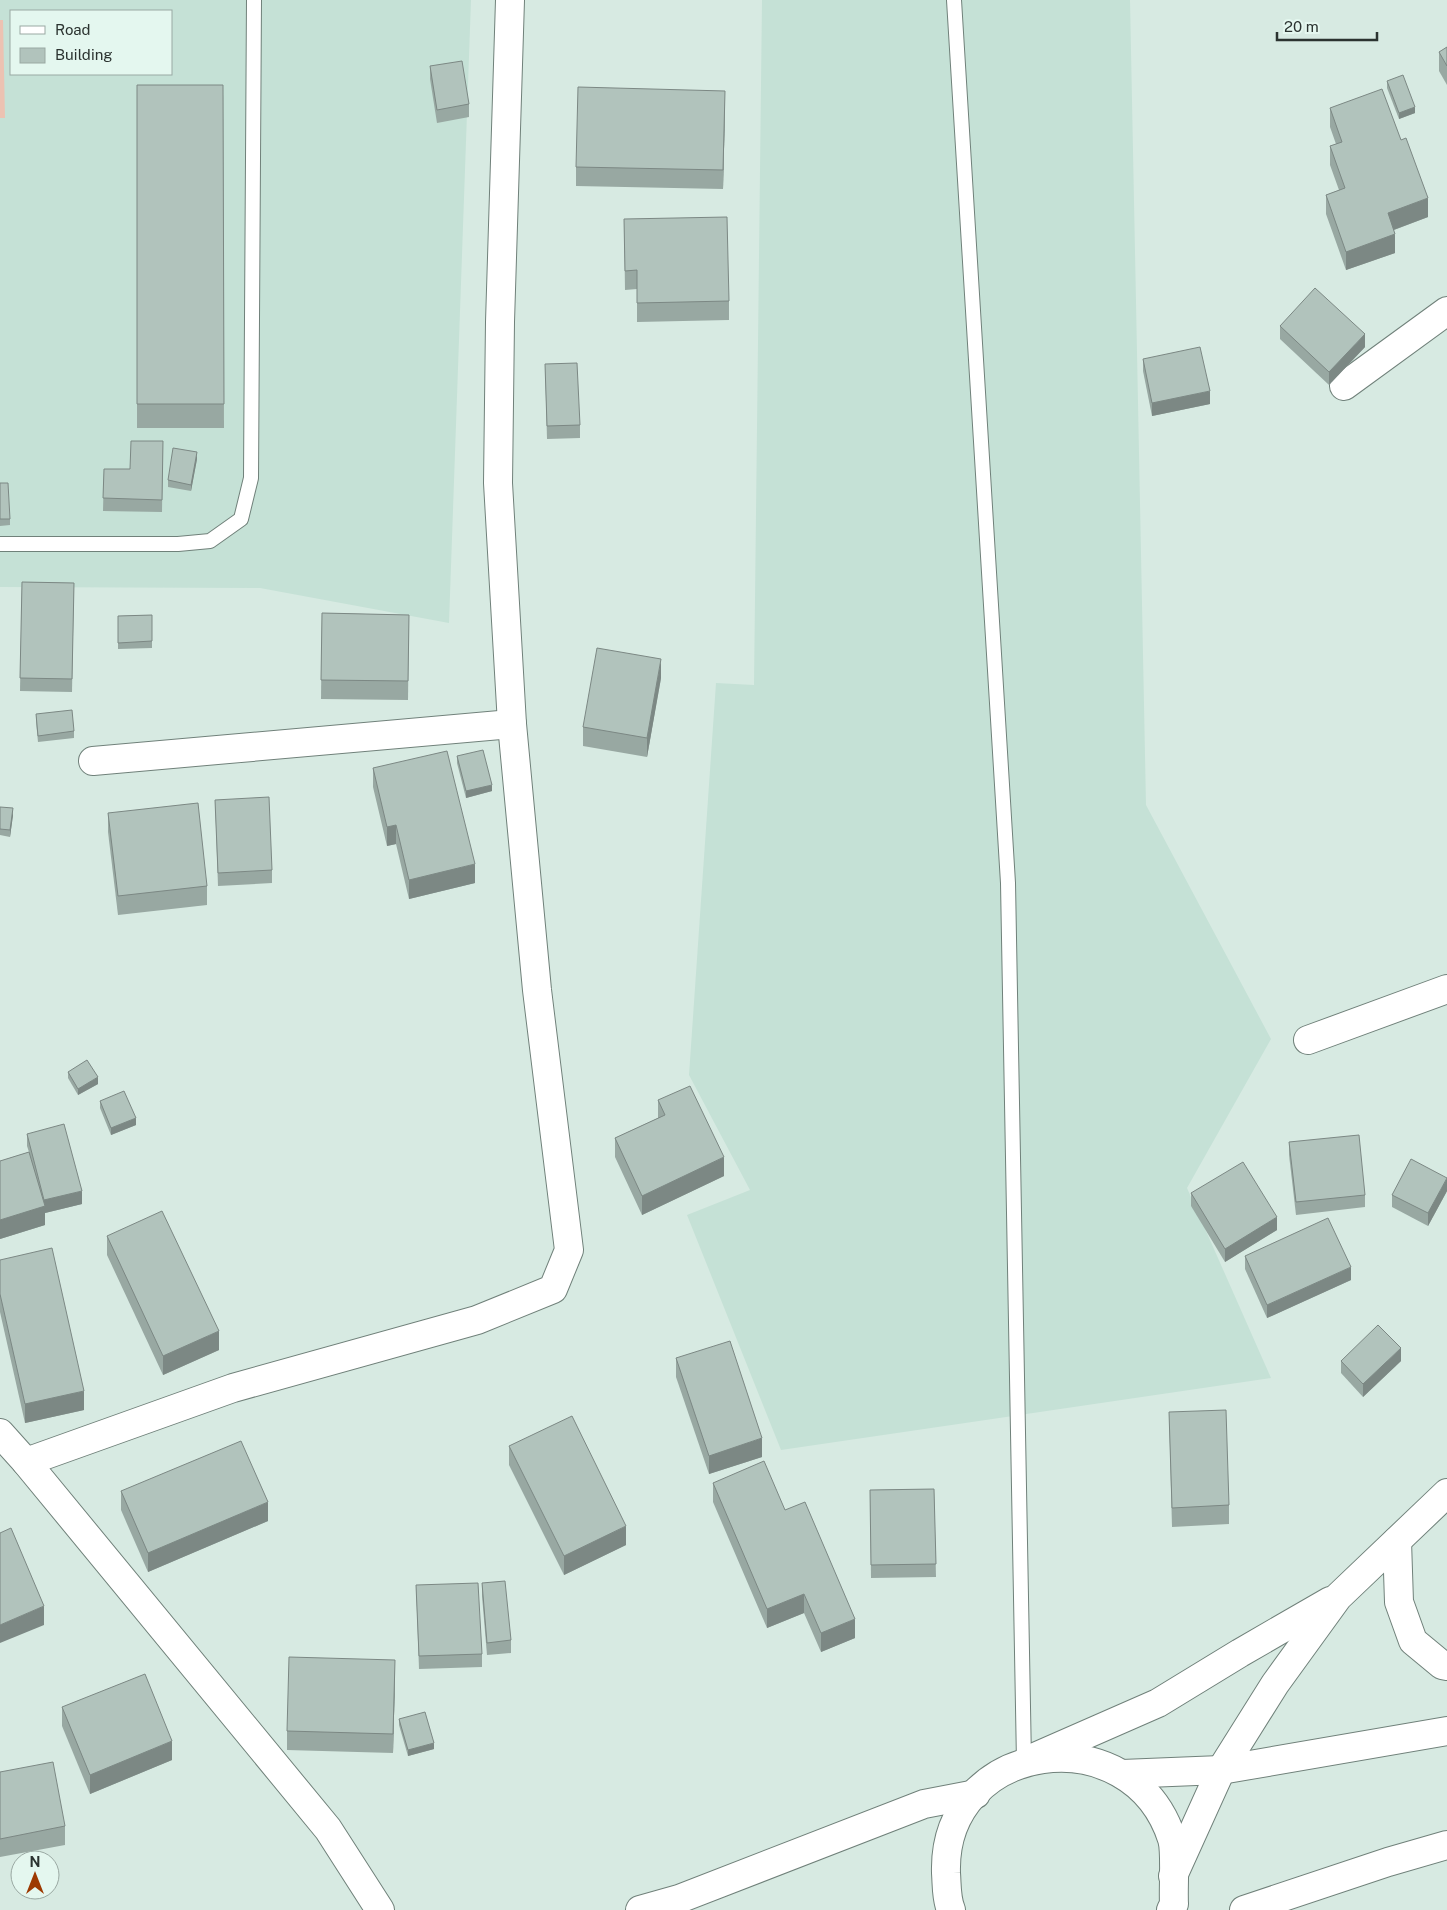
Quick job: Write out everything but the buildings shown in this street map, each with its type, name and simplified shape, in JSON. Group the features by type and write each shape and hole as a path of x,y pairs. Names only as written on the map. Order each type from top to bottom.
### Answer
{"street":[{"path":"26,1462 233,1388 477,1320 553,1288 570,1250 537,990 512,724 498,482 500,322 510,0"},
{"path":"1344,386 1447,311"},
{"path":"93,761 512,724"},
{"path":"1308,1040 1447,989"},
{"path":"0,1434 26,1462 328,1829 380,1910"},
{"path":"1173,1876 1221,1770 1275,1684 1338,1597 1447,1493"},
{"path":"1397,1540 1399,1602 1413,1641 1442,1665 1447,1666"},
{"path":"951,1910 947,1900 946,1851 953,1827 965,1805 1002,1772 1158,1703 1338,1597"},
{"path":"1122,1774 1221,1770 1447,1731"},
{"path":"1024,1762 1044,1758 1084,1759 1122,1774 1144,1791 1162,1815 1173,1841 1174,1904 1170,1910"},
{"path":"640,1910 679,1899 924,1804 976,1794"},
{"path":"1244,1910 1388,1862 1447,1845"}],"lane":[{"path":"0,544 178,544 210,541 241,519 251,478 254,0"},
{"path":"954,0 1008,883 1024,1762"}],"shaded area":[{"path":"0,0 471,0 449,623 260,588 0,587"},
{"path":"762,0 1130,0 1146,805 1271,1039 1187,1188 1271,1378 781,1450 687,1215 750,1190 689,1075 716,683 754,685"},
{"path":"0,20 3,20 5,118 0,118"}]}
